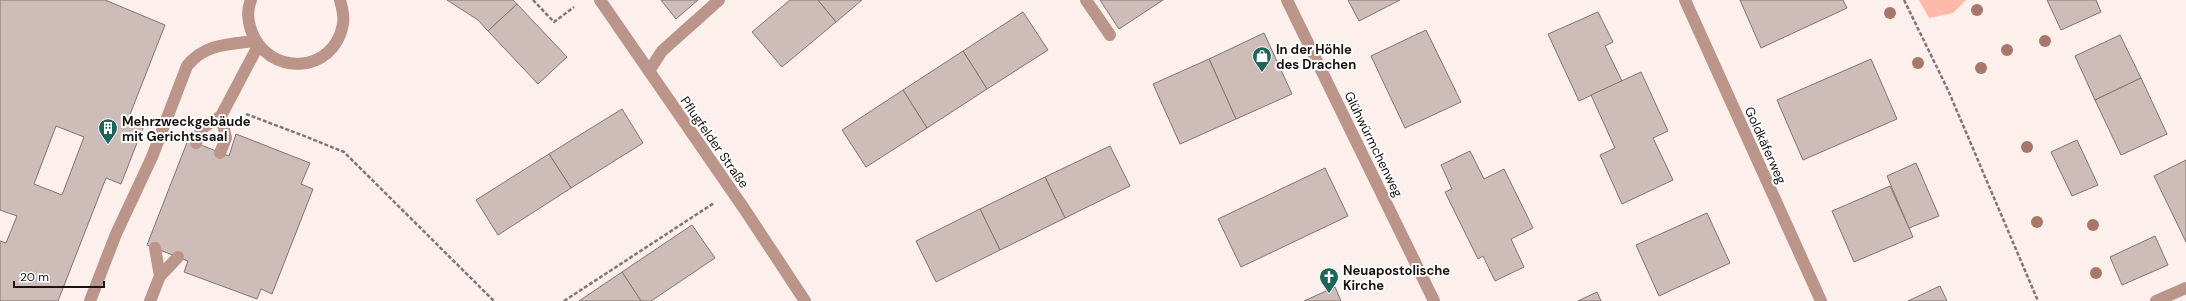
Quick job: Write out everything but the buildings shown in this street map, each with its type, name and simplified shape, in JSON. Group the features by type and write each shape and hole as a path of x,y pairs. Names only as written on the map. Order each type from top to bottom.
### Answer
{"street":[{"path":"251,0 248,23 256,44 271,58 293,65 316,61 334,46 343,24 341,0"},
{"name":"Pflugfelder Straße","path":"600,0 745,210 805,301"},
{"path":"649,71 662,51 720,0"},
{"path":"1086,0 1110,35"},
{"name":"Glühwürmchenweg","path":"1287,0 1434,301"},
{"name":"Goldkäferweg","path":"1685,0 1820,301"},
{"path":"196,143 202,129 223,111 256,44"},
{"path":"90,301 116,234 152,157 187,66 194,58 217,46 256,44"},
{"path":"220,153 226,138 223,111"},
{"path":"155,248 160,276"},
{"path":"150,301 160,276 178,257"},
{"path":"2156,301 2186,288"}],"path":[{"path":"533,0 554,22 574,7"},
{"path":"1904,0 1948,90 2038,301"},
{"path":"223,111 307,136 344,152 494,301"},
{"path":"564,301 715,203"}],"shaded area":[{"path":"1919,0 1966,0 1953,13 1929,18"}],"place":[{"name":"In der Höhle des Drachen","path":"1262,73"},
{"name":"Mehrzweckgebäude mit Gerichtssaal","path":"108,145"},
{"name":"Neuapostolische Kirche","path":"1329,294"}]}
